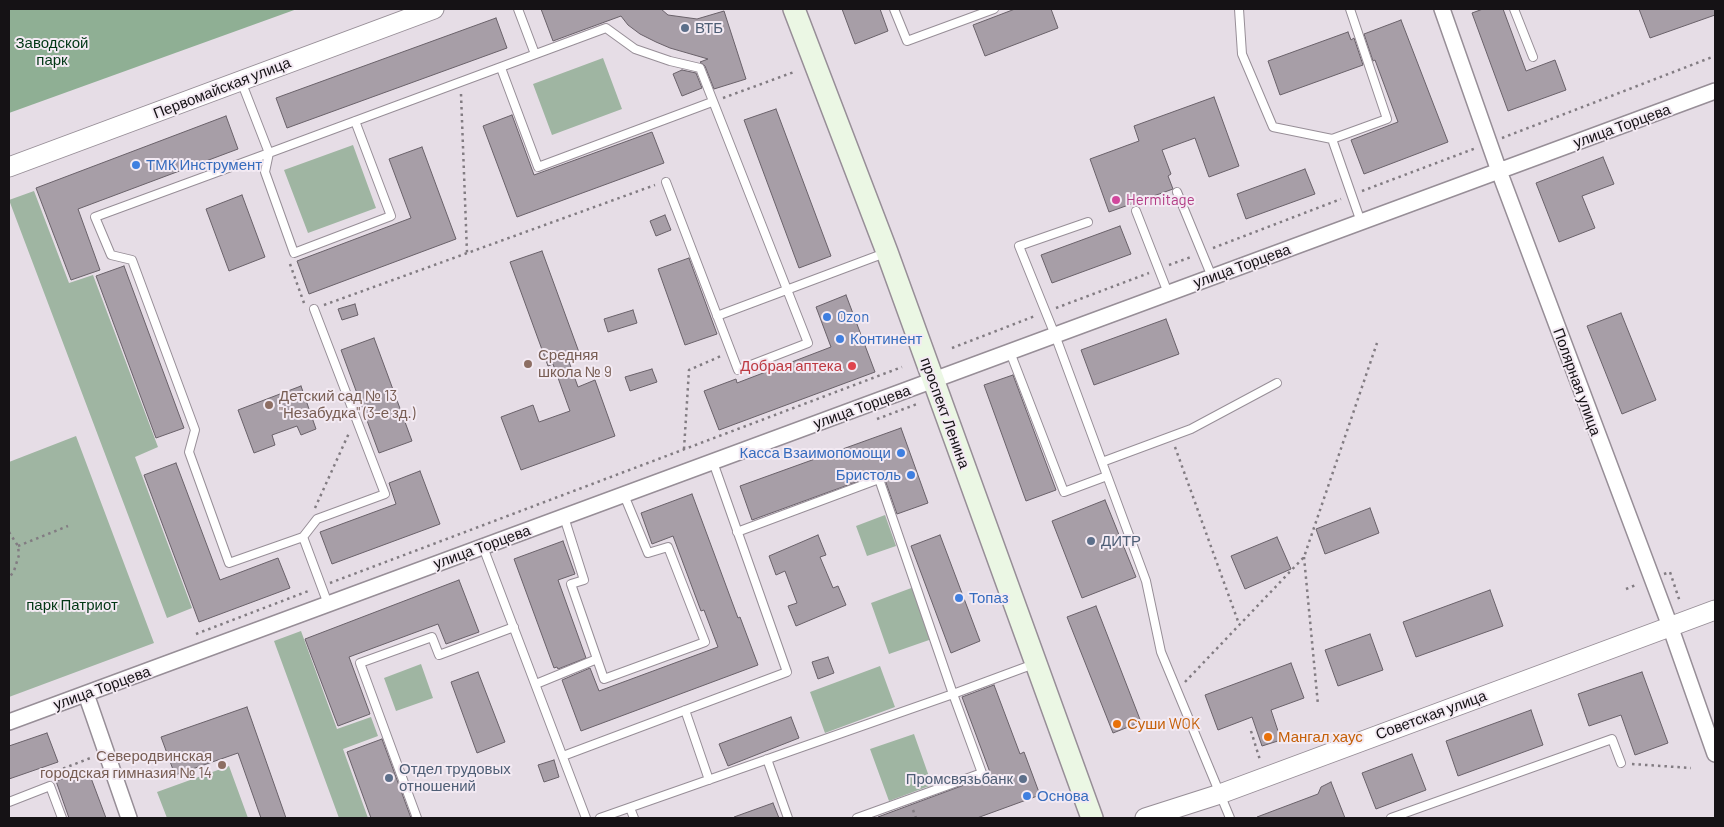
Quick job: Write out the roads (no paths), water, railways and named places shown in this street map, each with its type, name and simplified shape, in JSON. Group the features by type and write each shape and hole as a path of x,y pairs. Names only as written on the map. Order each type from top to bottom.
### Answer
{"main road":[{"name":"проспект Ленина","path":"794,9 887,252 1092,818"}],"street":[{"name":"Первомайская улица","path":"9,167 434,9"},
{"name":"Полярная улица","path":"1442,9 1499,171 1670,626 1715,754"},
{"name":"улица Торцева","path":"9,722 1715,91"},
{"name":"Советская улица","path":"1145,818 1220,794 1715,610"},
{"path":"86,694 129,818"}],"lane":[{"path":"518,9 535,54"},
{"path":"894,9 907,42 994,9"},
{"path":"1238,9 1242,54 1273,127 1332,139 1387,119 1350,9"},
{"path":"1514,9 1533,57"},
{"path":"314,309 384,494 317,519 303,537 230,563 189,452 195,430 132,260 111,255 95,217 606,28 635,49 670,61 700,68 808,343 738,370 666,182"},
{"path":"500,68 538,167 712,102"},
{"path":"241,81 269,153 265,172 294,253 391,216 355,121"},
{"path":"1332,139 1361,222"},
{"path":"1177,192 1212,277"},
{"path":"1136,211 1168,294"},
{"path":"1088,222 1019,246 1046,312 1146,581 1161,652 1230,818"},
{"path":"717,316 887,252"},
{"path":"1010,352 1064,492 1107,476"},
{"path":"1102,462 1191,429 1277,383"},
{"path":"563,756 787,672 713,462"},
{"path":"737,532 879,480 982,773 857,818"},
{"path":"564,517 584,580 571,584 604,679 705,642 668,547 648,553 624,495"},
{"path":"303,537 328,604"},
{"path":"483,547 586,818"},
{"path":"417,818 360,663 432,637 439,655 514,627"},
{"path":"536,684 597,659"},
{"path":"600,818 1037,663"},
{"path":"686,710 709,780"},
{"path":"1391,818 1612,739 1621,763"},
{"path":"767,759 788,818"},
{"path":"9,802 50,786 62,818"},
{"path":"630,808 634,818"}],"place":[{"name":"ВТБ","path":"685,28"},
{"name":"ТМК Инструмент","path":"136,165"},
{"name":"Hermitage","path":"1116,200"},
{"name":"Ozon","path":"827,317"},
{"name":"Континент","path":"840,339"},
{"name":"Средняя школа № 9","path":"528,364"},
{"name":"Добрая аптека","path":"852,366"},
{"name":"Детский сад № 13 \"Незабудка\" (3-е зд.)","path":"269,405"},
{"name":"Касса Взаимопомощи","path":"901,453"},
{"name":"Бристоль","path":"911,475"},
{"name":"ДИТР","path":"1091,541"},
{"name":"Топаз","path":"959,598"},
{"name":"Суши WOK","path":"1117,724"},
{"name":"Мангал хаус","path":"1268,737"},
{"name":"Северодвинская городская гимназия № 14","path":"222,765"},
{"name":"Отдел трудовых отношений","path":"389,778"},
{"name":"Промсвязьбанк","path":"1023,779"},
{"name":"Основа","path":"1027,796"}],"park label":[{"name":"Заводской парк","path":"52,52"},
{"name":"парк Патриот","path":"72,605"}]}
